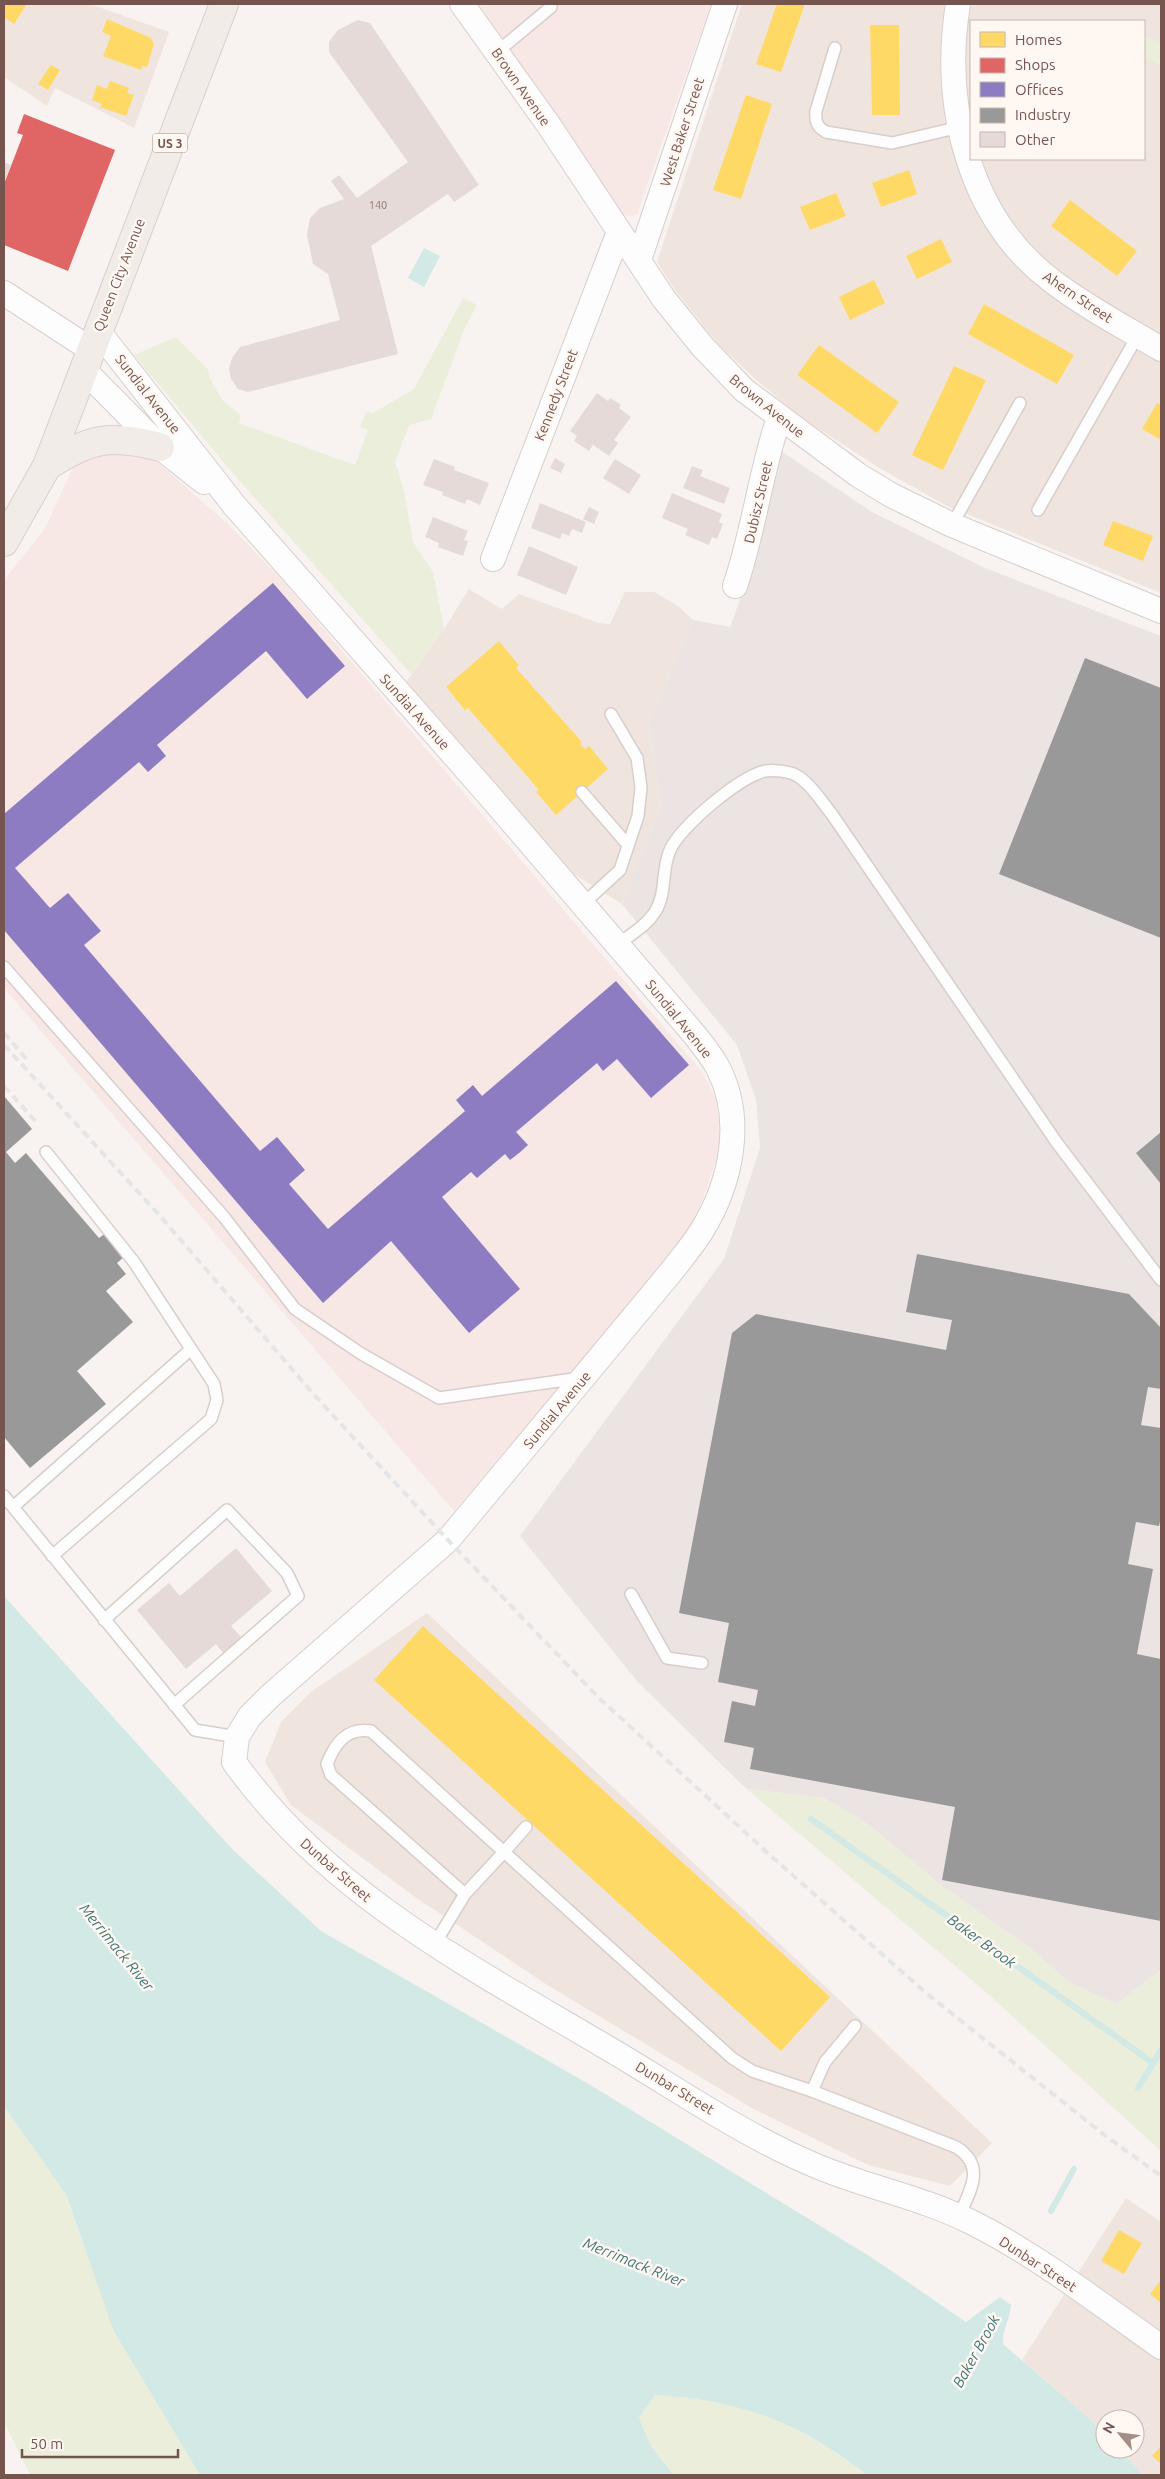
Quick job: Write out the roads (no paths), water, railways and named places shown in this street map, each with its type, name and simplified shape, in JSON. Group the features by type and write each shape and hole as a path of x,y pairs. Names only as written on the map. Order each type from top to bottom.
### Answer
{"main road":[{"name":"Queen City Avenue","path":"4,542 46,466 224,4"},
{"path":"46,466 71,450 111,438 160,447"}],"street":[{"name":"Brown Avenue","path":"462,4 548,124 664,299 702,346 744,390 779,418 866,480 891,495 952,525 1161,611"},
{"name":"West Baker Street","path":"639,260 725,4"},
{"name":"Ahern Street","path":"958,4 952,66 960,127 976,184 996,219 1019,249 1051,280 1090,308 1161,349"},
{"name":"Kennedy Street","path":"493,558 619,232"},
{"path":"4,293 90,349"},
{"name":"Sundial Avenue","path":"90,349 160,447 234,505"},
{"name":"Sundial Avenue","path":"90,349 234,505 688,1027 718,1068 728,1091 732,1115 733,1140 722,1188 700,1233 671,1272 448,1540 270,1696 250,1716 237,1737 234,1762"},
{"name":"Dubisz Street","path":"735,586 746,556 771,443 779,418"},
{"name":"Dunbar Street","path":"234,1762 275,1813 314,1854 350,1886 434,1945 790,2154 835,2174 929,2204 959,2216 1037,2262 1161,2347"}],"lane":[{"path":"496,52 551,5"},
{"path":"835,48 816,111 816,121 820,128 826,132 892,143 960,127"},
{"path":"1038,510 1138,335"},
{"path":"952,525 1020,403"},
{"path":"583,904 620,870 638,816 641,787 637,758 611,714"},
{"path":"618,945 654,914 662,897 670,850 684,828 730,790 752,776 765,771 793,774 804,782 831,813 1057,1143 1161,1280"},
{"path":"582,792 628,845"},
{"path":"4,967 224,1217 295,1309 360,1353 439,1398 584,1377"},
{"path":"46,1152 134,1262 214,1384 217,1400 211,1419 52,1556"},
{"path":"13,1507 190,1350"},
{"path":"4,1496 195,1730 237,1737"},
{"path":"104,1620 228,1510 287,1573 298,1596 174,1705"},
{"path":"630,1594 668,1658 702,1664"},
{"path":"465,1894 331,1775 327,1764 334,1748 346,1734 360,1729 372,1731 732,2058 752,2071 812,2091 956,2147 968,2155 975,2173 970,2193 959,2216"},
{"path":"434,1945 465,1894 526,1827"},
{"path":"812,2091 825,2062 855,2026"}],"water":[{"path":"424,248 440,256 424,287 408,278"},
{"name":"Merrimack River","path":"4,1596 232,1849 321,1931 587,2083 874,2259 966,2322 1000,2297 1011,2305 1003,2344 1095,2424 1095,2459 1128,2459 1143,2475 867,2475 818,2441 768,2417 715,2402 655,2395 639,2418 652,2448 674,2475 200,2475 113,2330 67,2196 4,2106"}],"waterway":[{"name":"Baker Brook","path":"811,1819 1153,2063"},
{"name":"Baker Brook","path":"1138,2088 1161,2050"},
{"name":"Baker Brook","path":"1051,2211 1074,2169"}],"railway":[{"path":"4,1033 28,1061"},
{"path":"4,1045 160,1216 316,1397 448,1540 599,1698 771,1856 926,1993 1107,2137 1161,2176"},
{"path":"4,1086 36,1122"}]}
